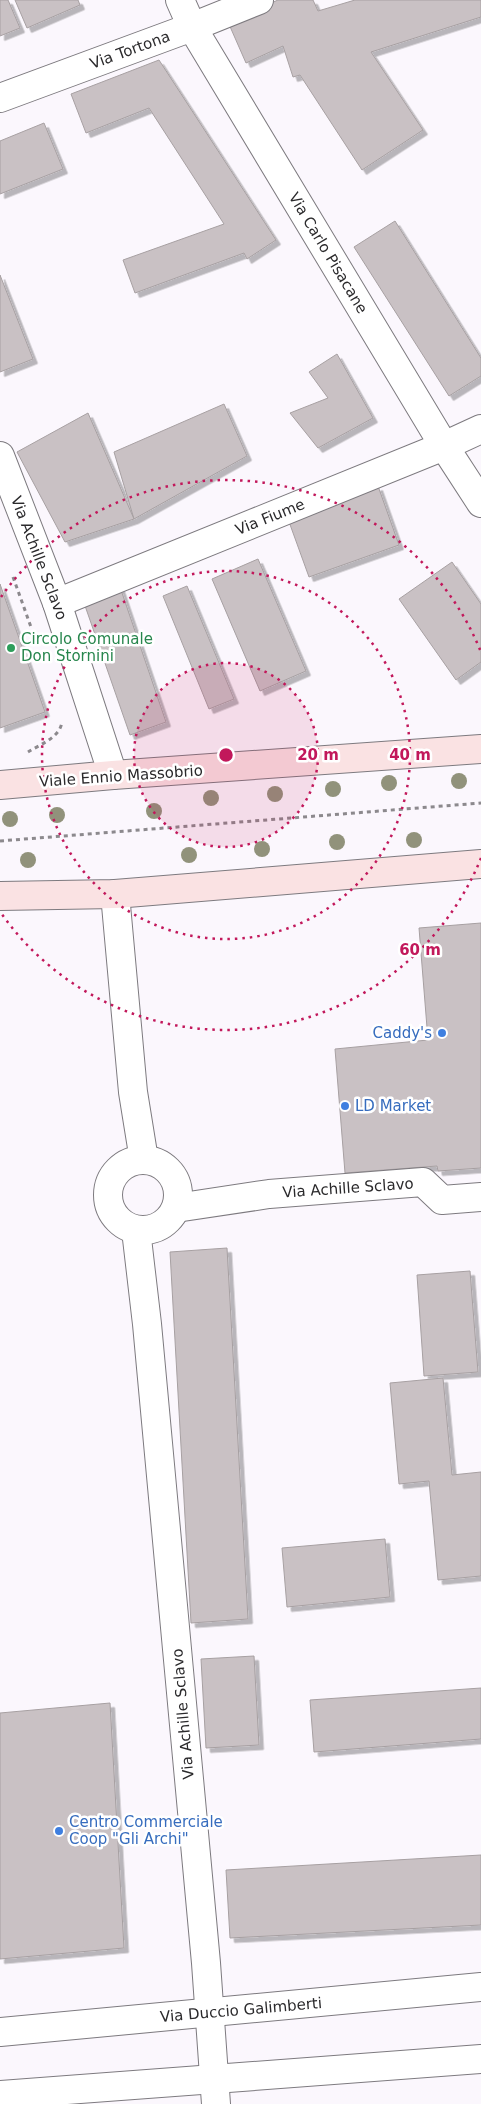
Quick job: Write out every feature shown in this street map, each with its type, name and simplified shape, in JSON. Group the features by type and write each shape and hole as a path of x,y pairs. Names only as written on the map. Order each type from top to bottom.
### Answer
{"main road":[{"name":"Viale Ennio Massobrio","path":"0,786 113,775 481,748"},
{"path":"0,896 115,894 481,864"}],"street":[{"name":"Via Carlo Pisacane","path":"180,0 192,28 444,446 481,503"},
{"name":"Via Tortona","path":"0,98 192,28 258,0"},
{"name":"Via Fiume","path":"57,603 444,446 481,429"},
{"name":"Via Achille Sclavo","path":"0,456 57,603 113,775"},
{"path":"115,894 133,1092 137,1161"},
{"path":"137,1161 163,1166 176,1195 165,1223 142,1230 125,1225 116,1218 108,1198 113,1176 121,1168 137,1161"},
{"name":"Via Achille Sclavo","path":"176,1195 269,1194 423,1182 442,1200 481,1197"},
{"name":"Via Achille Sclavo","path":"142,1230 147,1324 210,2013 215,2091"},
{"name":"Via Duccio Galimberti","path":"0,2032 481,1987"},
{"path":"0,2095 215,2091 481,2058"}],"path":[{"path":"10,571 31,628"},
{"path":"22,752 28,752 60,730 62,718"},
{"path":"0,841 481,803"}],"building":[{"path":"0,0 8,0 20,28 0,36"},
{"path":"15,0 78,0 80,5 27,28"},
{"path":"278,0 313,0 318,11 355,0 481,0 481,17 371,52 423,130 362,170 300,75 293,77 283,46 246,63 228,22"},
{"path":"159,60 276,240 247,259 244,253 135,293 123,260 224,224 149,108 86,133 71,94"},
{"path":"44,123 63,169 0,194 0,141"},
{"path":"395,221 481,358 481,376 449,396 354,247"},
{"path":"0,275 33,359 0,372"},
{"path":"337,354 373,418 318,448 290,413 328,398 309,372"},
{"path":"224,404 247,456 134,519 114,452"},
{"path":"88,413 134,519 65,542 17,452"},
{"path":"378,486 399,545 309,577 288,519"},
{"path":"258,559 306,671 260,691 212,579"},
{"path":"452,562 481,604 481,662 456,680 399,599"},
{"name":"Circolo Comunale Don Stornini","path":"0,584 45,712 0,728"},
{"path":"187,586 234,699 209,709 163,596"},
{"path":"120,587 166,722 130,735 83,600"},
{"path":"481,923 481,1168 438,1171 437,1166 345,1173 335,1049 428,1040 419,928"},
{"path":"227,1248 248,1619 191,1623 170,1252"},
{"path":"470,1271 478,1372 424,1376 417,1275"},
{"path":"443,1378 452,1475 481,1472 481,1576 438,1580 429,1481 399,1484 390,1383"},
{"path":"385,1539 390,1597 287,1607 282,1548"},
{"path":"254,1656 259,1745 206,1748 201,1659"},
{"path":"481,1688 481,1739 314,1752 310,1700"},
{"name":"Centro Commerciale Coop \"Gli Archi\"","path":"110,1703 124,1948 0,1959 0,1713"},
{"path":"481,1855 481,1925 230,1938 226,1870"}],"place":[{"name":"Circolo Comunale Don Stornini","path":"11,648"},
{"name":"Caddy's","path":"442,1033"},
{"name":"LD Market","path":"345,1106"},
{"name":"Centro Commerciale Coop \"Gli Archi\"","path":"59,1831"}]}
